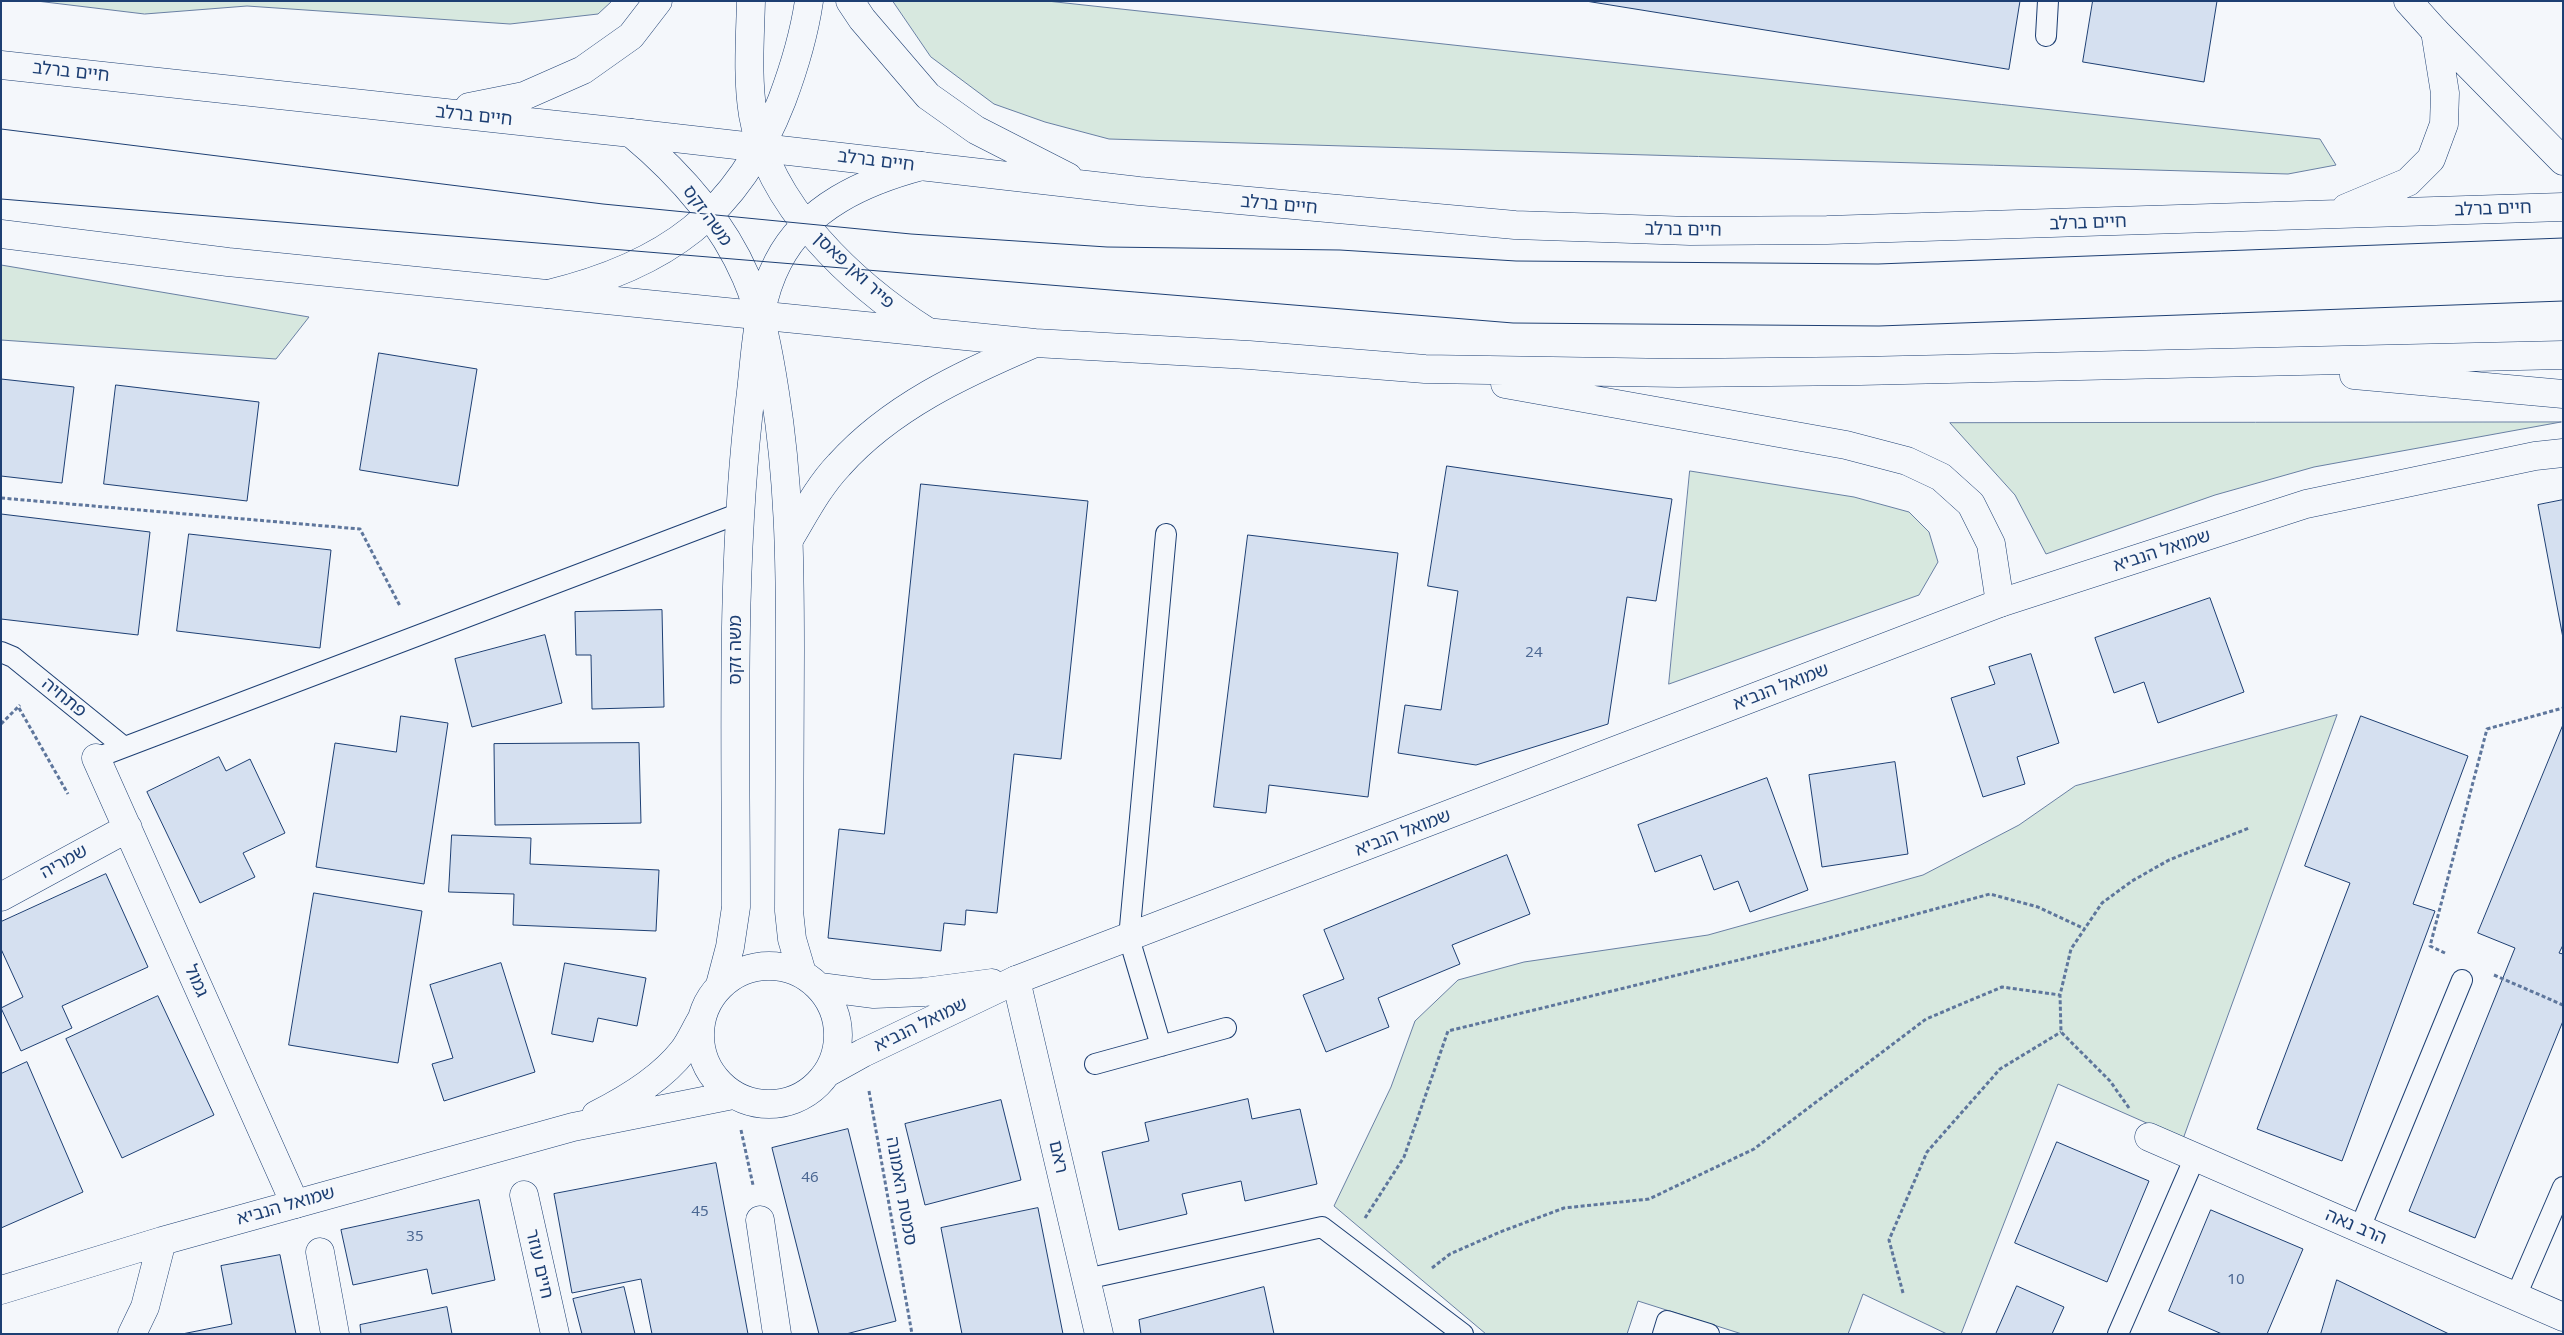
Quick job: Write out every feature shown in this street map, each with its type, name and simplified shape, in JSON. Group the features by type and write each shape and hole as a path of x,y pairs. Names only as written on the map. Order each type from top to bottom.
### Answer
{"main road":[{"path":"443,112 524,96 583,70 631,36 658,1"},
{"name":"פייר ואן פאסן","path":"751,1 750,89 761,148 787,198 806,224 845,267 901,314 928,332"},
{"path":"546,294 594,281 643,260 682,237 711,214 747,172 761,148 788,83 809,1"},
{"path":"850,1 862,19 928,96 976,130 1085,185"},
{"path":"2408,1 2563,160"},
{"path":"2330,215 2408,182 2431,159 2444,124 2445,93 2436,31"},
{"name":"חיים ברלב","path":"1,65 443,112 1085,185 1515,225 1690,231 1836,230 2563,207"},
{"name":"משה זקס","path":"631,133 659,157 711,214 741,267 760,315 784,446 790,538 789,911 792,939 811,980"},
{"name":"משה זקס","path":"720,985 730,947 736,908 736,608 740,513 747,420 760,315 768,286 778,262 806,224 826,207 850,192 878,179 922,166"},
{"path":"1,234 228,262 1036,343 1249,355 1425,369 1678,373 2563,355"},
{"path":"790,538 818,492 839,464 874,433 911,405 954,379 1036,343"},
{"path":"2221,363 2563,394"},
{"path":"1425,369 1846,445 1906,461 1941,477 1971,504 1991,544 2000,603"},
{"name":"שמואל הנביא","path":"827,1073 862,1053 1016,980 2000,603 2306,504 2535,456 2563,453"},
{"name":"גמול","path":"96,758 295,1204"},
{"name":"שמריה","path":"1,897 128,828"},
{"path":"759,966 782,966 811,980 833,1007 838,1029 836,1052 827,1073 813,1089 794,1100 774,1105 752,1103 733,1095 714,1077 702,1055 700,1038 701,1020 707,1003 720,985 738,972 759,966"},
{"name":"שמואל הנביא","path":"811,980 874,994 924,992 1016,980"},
{"name":"ראם","path":"1016,980 1099,1334"},
{"name":"שמואל הנביא","path":"573,1127 617,1105 660,1075 684,1050 701,1020"},
{"name":"שמואל הנביא","path":"1,1290 162,1241 573,1127 733,1095"},
{"name":"הרב נאה","path":"2149,1137 2563,1317"},
{"name":"חיים עוזר","path":"524,1194 555,1334"},
{"path":"760,1220 777,1334"},
{"path":"132,1334 145,1307 162,1241"},
{"path":"320,1252 335,1334"}],"lane":[{"path":"2046,36 2048,1"},
{"path":"96,758 415,635 740,513"},
{"path":"1161,1046 1129,938 1166,534"},
{"name":"פתחיה","path":"1,652 14,657 124,746"},
{"path":"2360,1228 2462,980"},
{"path":"1095,1064 1226,1028"},
{"path":"2118,1334 2194,1157"},
{"path":"2516,1296 2563,1187"},
{"path":"1086,1278 1322,1227 1463,1334"},
{"path":"1663,1334 1667,1321 1709,1334"}],"path":[{"path":"1,498 360,529 415,635"},
{"path":"14,699 97,844"},
{"path":"2430,946 2488,729 2563,708"},
{"path":"2149,1137 2110,1081 2061,1032 2060,995 2071,949 2102,903 2132,881 2169,860 2249,828"},
{"path":"1346,1246 1404,1157 1448,1031 1821,940 1990,894 2038,907 2085,929"},
{"path":"1404,1289 1450,1254 1500,1232 1564,1208 1649,1199 1754,1149 1926,1019 2002,987 2060,995"},
{"path":"1903,1294 1889,1240 1927,1152 2000,1069 2061,1032"},
{"name":"סמטת האמונה","path":"862,1053 912,1334"},
{"path":"733,1095 760,1220"}],"shaded area":[{"path":"37,1 612,1 598,14 510,24 247,6 145,14"},
{"path":"893,1 1047,1 2320,139 2336,165 2288,174 1109,139 1045,122 994,104 931,57"},
{"path":"1,265 309,317 276,359 1,340"},
{"path":"2561,422 2314,467 2215,495 2046,554 2015,495 1950,423"},
{"path":"1690,471 1854,497 1909,512 1929,532 1938,562 1919,595 1669,684"},
{"path":"2337,715 2183,1139 2058,1084 1961,1334 1947,1334 1863,1294 1848,1334 1742,1334 1638,1301 1627,1334 1486,1334 1334,1206 1391,1087 1415,1021 1458,980 1524,962 1708,935 1923,875 2019,825 2075,786"}],"building":[{"path":"1586,1 2020,1 2009,69"},
{"path":"2093,1 2217,1 2204,82 2083,62"},
{"path":"379,353 477,369 458,486 360,470"},
{"path":"1,379 74,387 62,483 1,476"},
{"path":"116,385 259,402 247,501 104,484"},
{"path":"1447,466 1672,499 1656,601 1627,597 1608,724 1476,765 1398,753 1405,705 1441,710 1458,591 1428,586"},
{"path":"921,484 1088,501 1061,759 1014,754 997,913 966,910 965,925 944,923 941,951 828,938 839,829 884,834"},
{"path":"2563,500 2563,638 2538,505"},
{"path":"1,514 150,532 138,635 1,619"},
{"path":"189,534 331,550 320,648 177,631"},
{"path":"1248,535 1398,553 1368,797 1269,785 1266,813 1214,807"},
{"path":"2210,598 2244,692 2158,723 2144,682 2114,693 2095,638"},
{"path":"662,610 664,707 592,709 591,655 576,655 575,612"},
{"path":"545,635 562,703 472,727 455,659"},
{"path":"2031,654 2059,743 2017,757 2025,784 1983,797 1951,698 1995,684 1989,667"},
{"path":"401,716 448,723 424,884 316,867 335,743 396,752"},
{"path":"2361,716 2468,756 2413,904 2435,911 2342,1161 2257,1129 2350,883 2305,866"},
{"path":"2563,725 2563,945 2559,953 2563,954 2563,1021 2475,1238 2409,1211 2515,948 2478,933"},
{"path":"639,743 641,823 495,825 494,744"},
{"path":"219,757 226,771 250,759 285,833 243,853 255,877 200,903 147,792"},
{"path":"1895,762 1908,854 1822,867 1809,775"},
{"path":"1767,778 1808,890 1750,912 1738,881 1714,890 1701,855 1655,872 1638,825"},
{"path":"452,835 531,838 530,864 659,870 656,931 513,925 514,894 449,892"},
{"path":"1507,855 1530,914 1452,945 1460,964 1378,998 1389,1027 1326,1052 1303,995 1344,979 1324,930"},
{"path":"106,874 148,967 62,1006 72,1028 21,1051 1,1008 23,997 1,949 1,922"},
{"path":"314,893 422,911 398,1063 289,1045"},
{"path":"501,963 535,1072 444,1101 432,1064 453,1058 430,985"},
{"path":"565,963 646,978 637,1026 598,1018 593,1042 552,1034"},
{"path":"158,996 214,1115 122,1158 66,1039"},
{"path":"27,1062 83,1192 1,1228 1,1074"},
{"path":"1248,1099 1252,1119 1300,1109 1317,1184 1245,1201 1241,1181 1182,1194 1187,1214 1119,1230 1102,1152 1149,1141 1145,1123"},
{"path":"1001,1100 1021,1180 925,1205 905,1124"},
{"path":"848,1129 896,1321 846,1334 819,1334 772,1148"},
{"path":"2057,1142 2149,1181 2107,1282 2015,1243"},
{"path":"716,1163 748,1334 652,1334 641,1279 572,1293 554,1194"},
{"path":"479,1200 495,1280 432,1294 427,1269 353,1285 341,1230"},
{"path":"1038,1208 1063,1334 962,1334 941,1228"},
{"path":"2211,1210 2303,1249 2267,1334 2222,1334 2169,1311"},
{"path":"280,1255 296,1334 182,1334 232,1324 221,1266"},
{"path":"2337,1280 2449,1334 2321,1334"},
{"path":"2017,1286 2064,1307 2052,1334 1996,1334"},
{"path":"624,1287 635,1334 582,1334 573,1299"},
{"path":"1264,1287 1274,1334 1141,1334 1139,1320"},
{"path":"447,1307 452,1334 361,1334 360,1325"}],"tram line":[{"path":"1,129 603,204 911,234 1107,247 1340,250 1516,261 1878,264 2563,238"},
{"path":"1,199 1513,323 1879,326 2563,301"}]}
